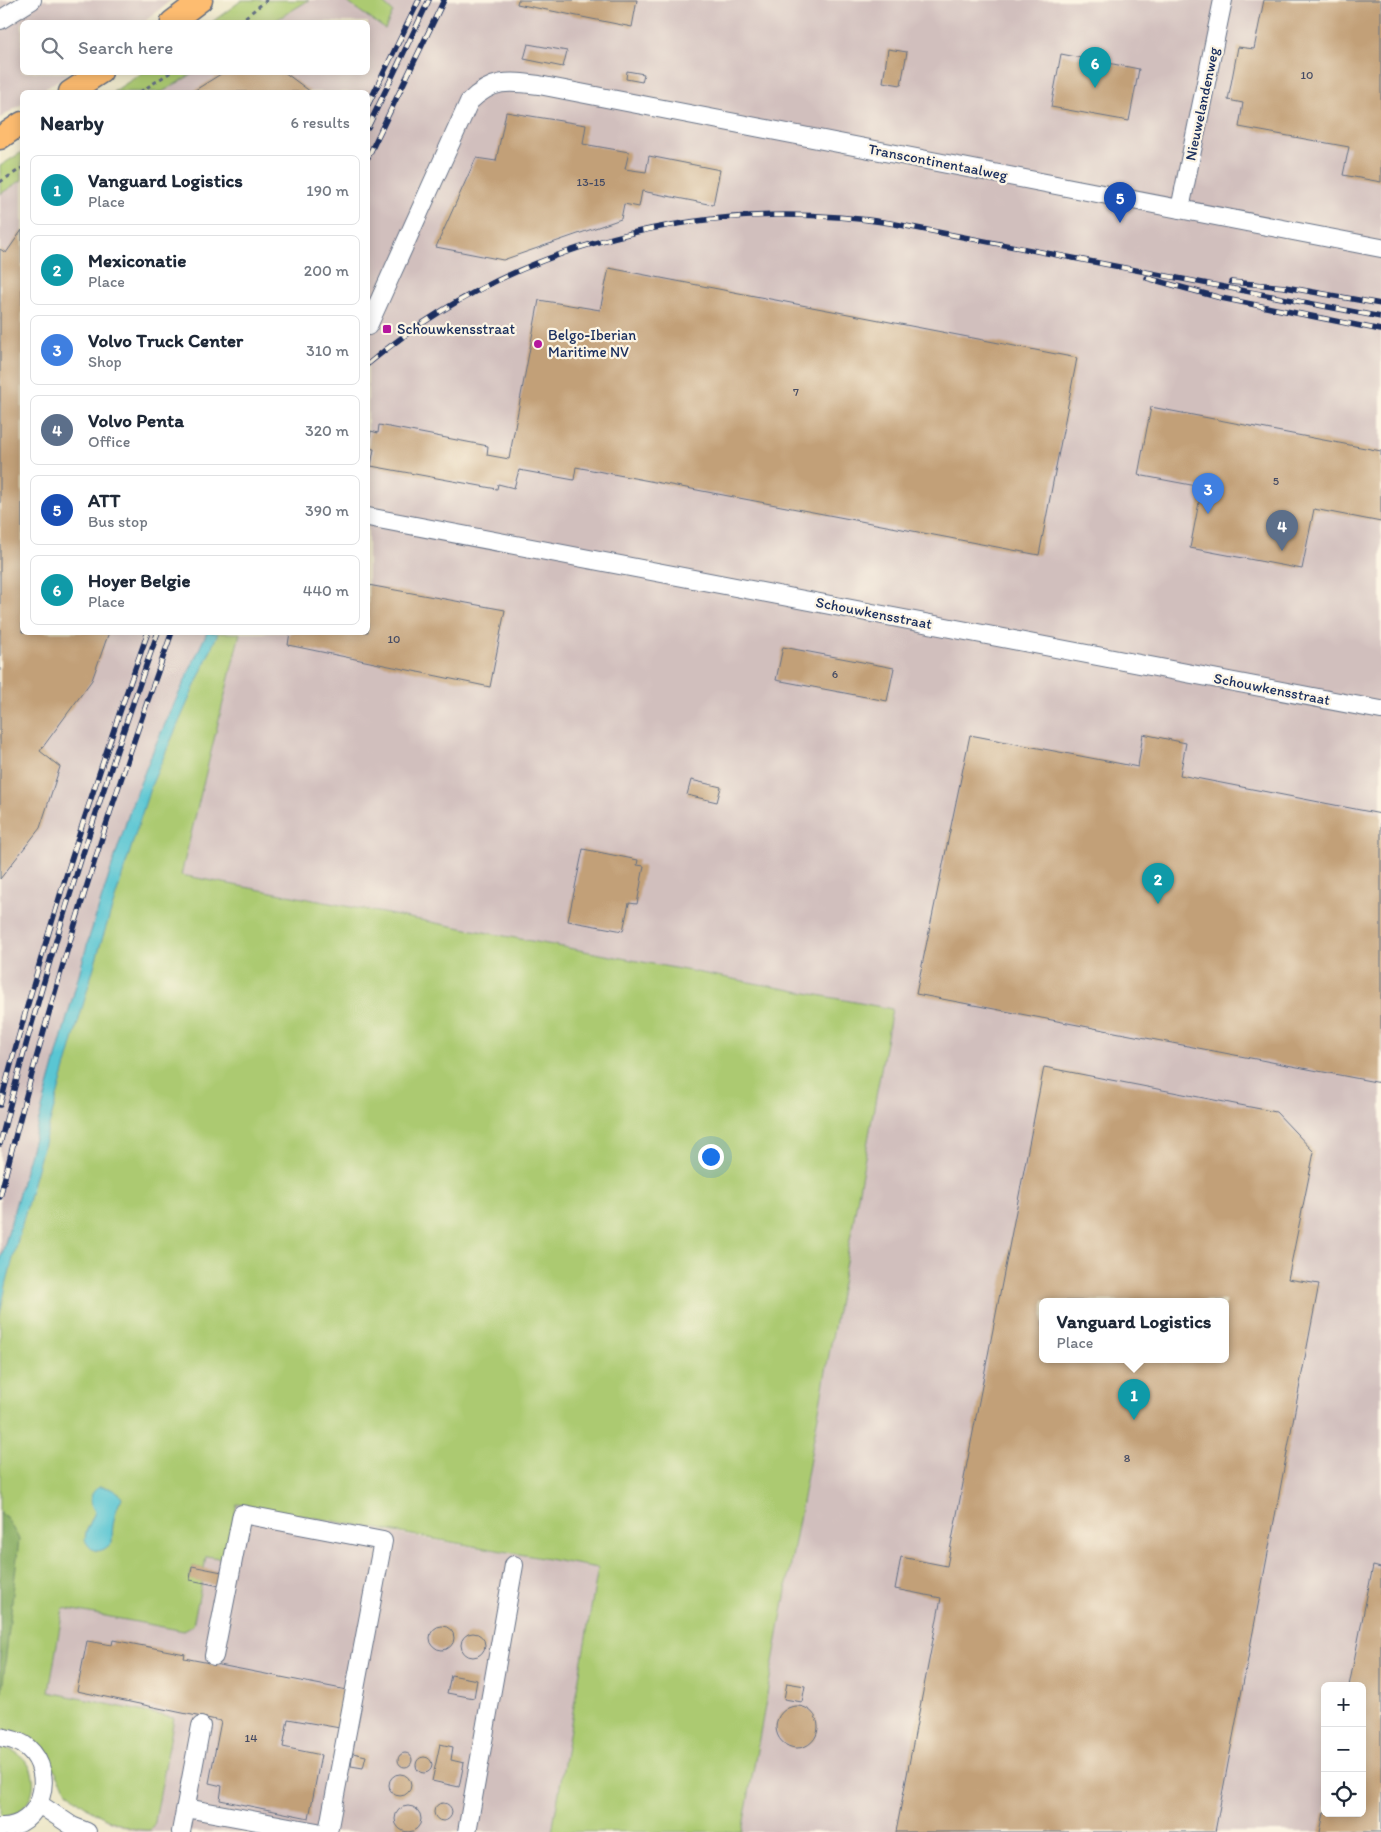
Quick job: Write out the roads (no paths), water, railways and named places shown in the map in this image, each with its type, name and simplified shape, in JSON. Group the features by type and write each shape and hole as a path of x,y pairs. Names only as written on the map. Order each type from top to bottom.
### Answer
{"main road":[{"path":"175,20 201,0"},
{"path":"73,90 96,75"},
{"path":"0,138 20,124"}],"street":[{"path":"0,20 32,0"},
{"name":"Nieuwelandenweg","path":"1180,209 1223,0"},
{"name":"Transcontinentaalweg","path":"370,322 465,108 483,88 507,82 538,85 1381,248"},
{"name":"Schouwkensstraat","path":"370,517 1381,710"},
{"path":"214,1656 242,1514 383,1541 328,1832"},
{"path":"467,1832 514,1565"},
{"path":"182,1832 201,1726"},
{"path":"0,1737 15,1740 28,1748 38,1760 43,1774 43,1789 39,1804 30,1815 18,1824 0,1827"},
{"path":"39,1804 72,1826 87,1832"},
{"path":"186,1808 317,1832"}],"water":[{"path":"206,635 217,635 150,788 99,949 34,1179 0,1314 0,1262 89,938 132,804 155,746"},
{"path":"99,1487 112,1490 122,1498 114,1519 112,1542 105,1549 97,1551 91,1548 85,1540 86,1532 95,1512 91,1498 93,1492"}],"railway":[{"path":"370,101 419,0"},
{"path":"370,123 429,0"},
{"path":"370,153 444,0"},
{"path":"370,362 424,322 485,287 548,259 614,238 681,223 750,216 820,216 890,223 1381,317"},
{"path":"1147,278 1221,298 1381,330"},
{"path":"1231,282 1285,287 1381,304"},
{"path":"0,1105 69,867 107,749 147,635"},
{"path":"0,1144 53,950 93,822 157,635"},
{"path":"0,1197 37,1054 78,913 123,772 171,635"}],"place":[{"name":"Hoyer Belgie","path":"1095,88"},
{"name":"ATT","path":"1120,223"},
{"name":"Schouwkensstraat","path":"387,329"},
{"name":"Belgo-Iberian Maritime NV","path":"538,344"},
{"name":"Volvo Truck Center","path":"1208,514"},
{"name":"Volvo Penta","path":"1282,551"},
{"name":"Mexiconatie","path":"1158,904"},
{"name":"Vanguard Logistics","path":"1134,1420"}]}
